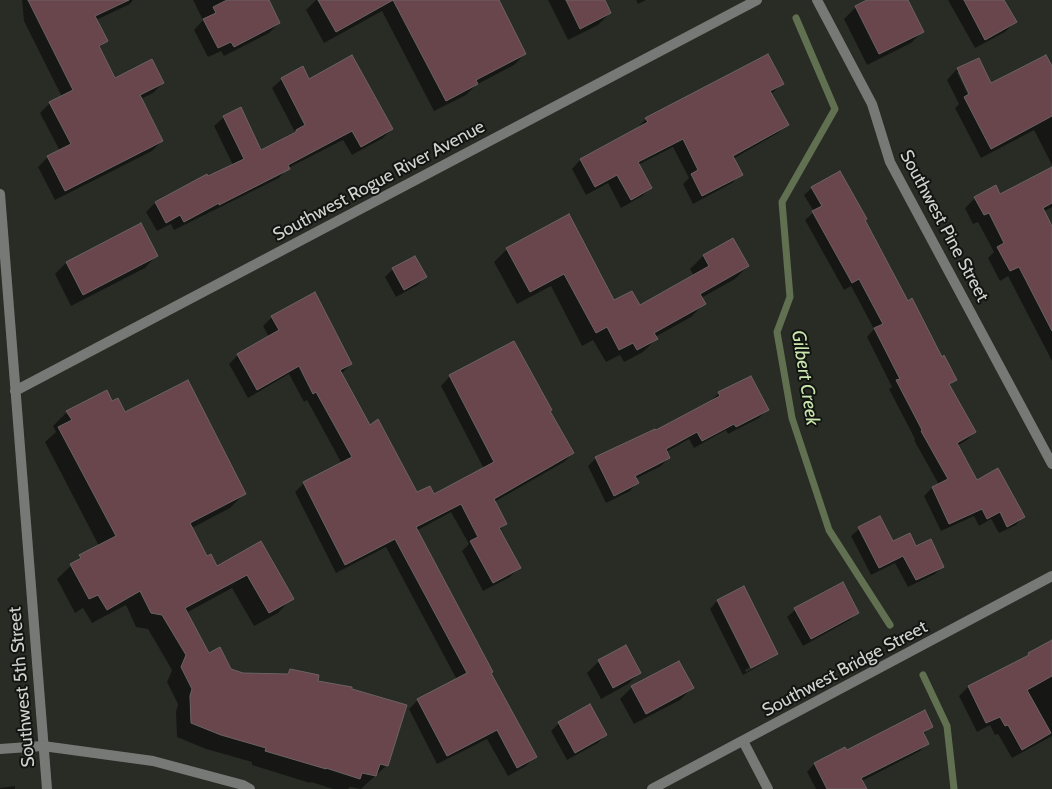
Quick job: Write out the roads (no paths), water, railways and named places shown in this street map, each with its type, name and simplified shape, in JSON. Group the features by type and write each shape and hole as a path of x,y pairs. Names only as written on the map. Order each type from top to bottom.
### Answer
{"street":[{"name":"Southwest Rogue River Avenue","path":"16,391 757,0"},
{"name":"Southwest Pine Street","path":"816,0 872,104 890,162 1052,464"},
{"name":"Southwest 5th Street","path":"0,194 47,789"},
{"name":"Southwest Bridge Street","path":"652,789 1052,576"},
{"path":"743,741 768,789"},
{"path":"0,749 43,746 153,761 243,785 250,789"}],"waterway":[{"name":"Gilbert Creek","path":"796,18 835,109 782,202 790,297 777,332 792,418 829,530 890,625"},
{"name":"Gilbert Creek","path":"923,675 947,726 954,789"}]}
